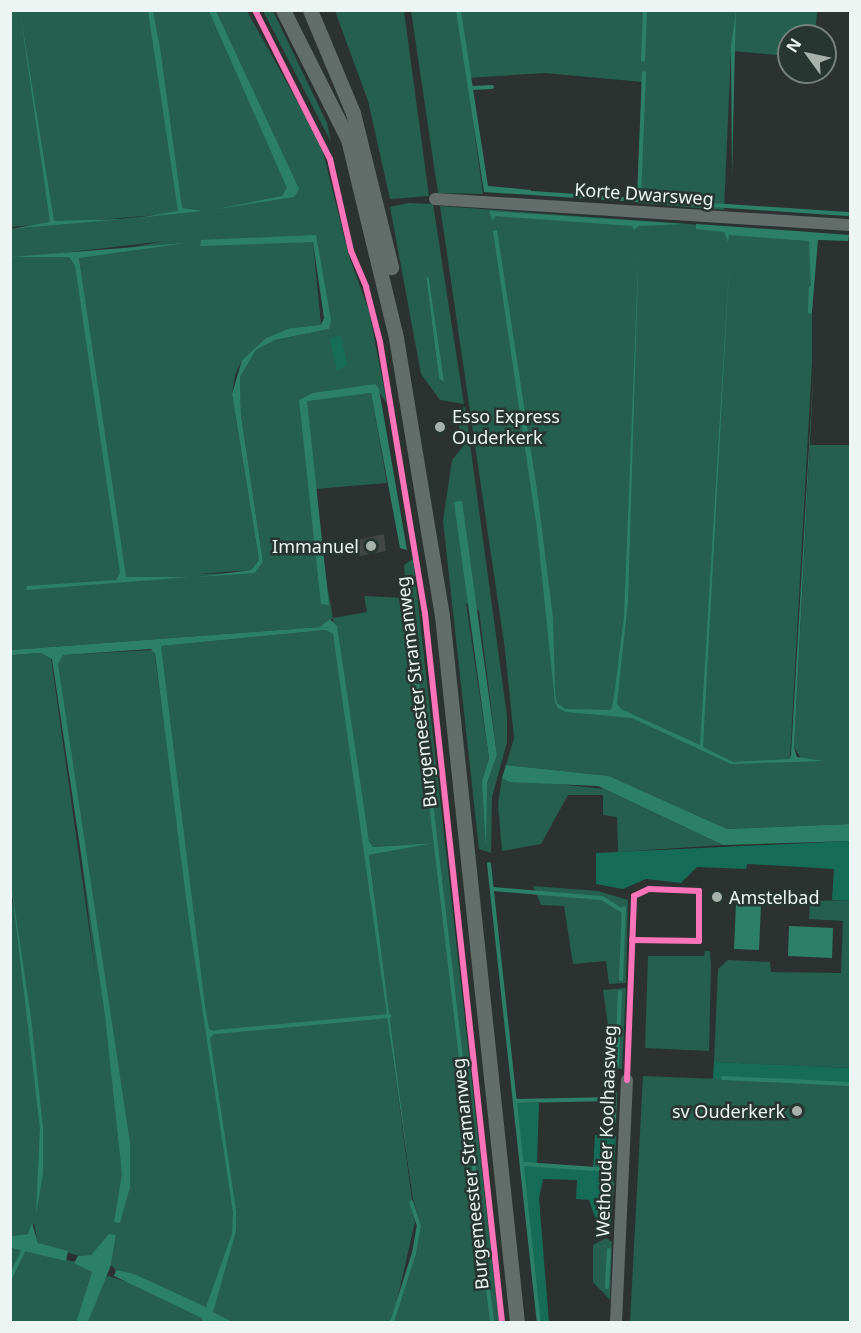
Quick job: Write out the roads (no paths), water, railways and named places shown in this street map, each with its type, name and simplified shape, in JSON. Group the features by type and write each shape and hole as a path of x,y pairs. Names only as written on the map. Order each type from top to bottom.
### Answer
{"main road":[{"name":"Burgemeester Stramanweg","path":"284,10 348,139 360,175 396,338 442,616 517,1323"},
{"name":"Burgemeester Stramanweg","path":"309,10 353,113 378,204 422,440 445,596 442,616"}],"street":[{"name":"Korte Dwarsweg","path":"435,200 850,225"},
{"name":"Wethouder Koolhaasweg","path":"616,1323 627,1080"}],"waterway":[{"path":"643,60 645,10"},
{"path":"644,73 639,199 677,203"},
{"path":"472,88 492,87"},
{"path":"532,193 847,214"},
{"path":"810,312 811,288"},
{"path":"407,599 492,1322"},
{"path":"489,864 539,1322"},
{"path":"493,889 602,898 624,912"},
{"path":"621,979 624,908"},
{"path":"617,1064 620,992"},
{"path":"216,1032 389,1016"},
{"path":"723,1078 850,1084"},
{"path":"614,1122 615,1093"},
{"path":"515,1101 614,1099"},
{"path":"524,1164 611,1170 613,1147"},
{"path":"610,1210 612,1184"},
{"path":"392,1322 414,1253 419,1226 411,1202"},
{"path":"607,1287 609,1250"},
{"path":"10,1278 23,1251"}],"place":[{"name":"Esso Express Ouderkerk","path":"440,427"},
{"name":"Immanuel","path":"371,546"},
{"name":"Amstelbad","path":"717,897"},
{"name":"sv Ouderkerk","path":"797,1111"}]}
